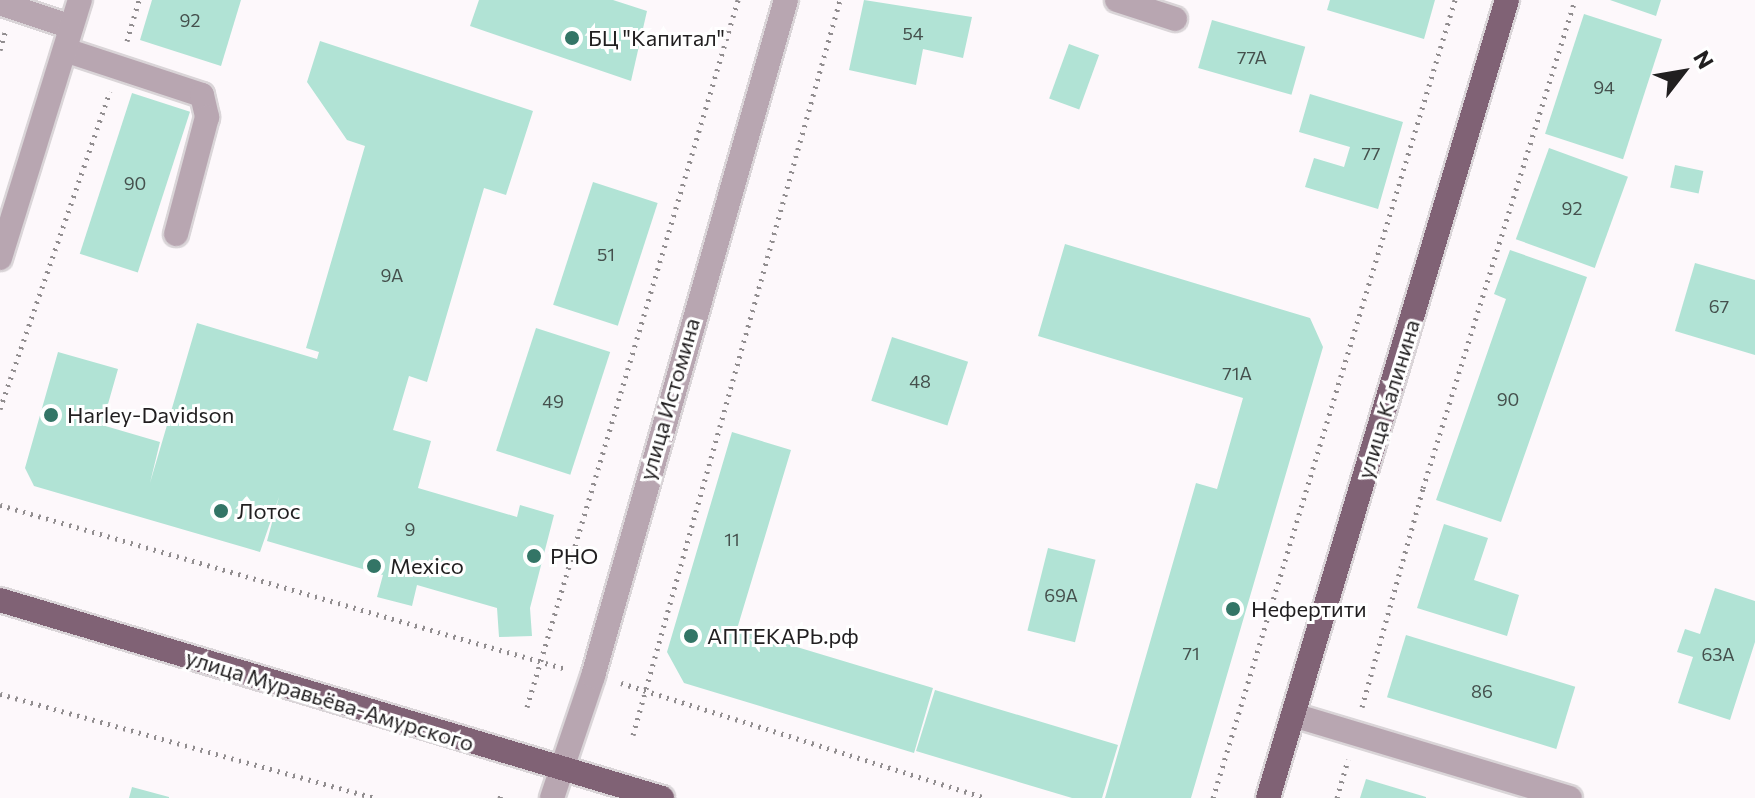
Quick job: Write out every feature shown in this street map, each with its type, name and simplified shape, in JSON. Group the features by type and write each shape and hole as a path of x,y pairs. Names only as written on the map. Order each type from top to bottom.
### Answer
{"main road":[{"name":"улица Калинина","path":"1268,798 1507,0"},
{"name":"улица Муравьёва-Амурского","path":"0,600 662,798"}],"street":[{"path":"0,258 80,0"},
{"name":"улица Истомина","path":"552,798 786,0"},
{"path":"1117,0 1175,19"},
{"path":"0,3 119,68 202,95 207,117 176,234"},
{"path":"1293,715 1570,798"}],"path":[{"path":"0,409 119,68 139,0"},
{"path":"527,707 738,0"},
{"path":"633,735 840,0"},
{"path":"1213,798 1455,0"},
{"path":"1337,798 1423,488 1575,0"},
{"path":"0,507 571,670"},
{"path":"617,682 986,798"},
{"path":"0,694 374,798"}],"building":[{"path":"152,0 241,0 221,66 140,40"},
{"name":"БЦ \"Капитал\"","path":"479,0 613,0 647,11 631,81 470,26"},
{"path":"864,0 972,17 963,58 923,49 916,85 849,70"},
{"path":"1330,0 1435,0 1424,39 1327,10"},
{"path":"1610,0 1661,0 1656,16"},
{"path":"1584,14 1662,39 1623,159 1545,134"},
{"path":"1212,20 1305,47 1291,95 1198,68"},
{"path":"320,41 533,111 506,195 484,188 427,382 409,376 393,430 431,441 418,488 517,517 520,505 554,515 530,608 532,636 499,637 497,608 417,585 412,606 377,597 383,575 267,541 279,497 260,552 34,486 25,468 58,352 118,369 102,425 160,442 150,483 197,323 317,359 319,352 306,348 365,146 347,140 307,82"},
{"path":"1069,44 1099,55 1079,109 1049,99"},
{"path":"132,93 190,112 138,273 80,254"},
{"path":"1310,94 1403,122 1378,209 1305,187 1314,158 1344,167 1350,147 1299,132"},
{"path":"1549,148 1628,177 1595,268 1516,239"},
{"path":"1675,165 1703,171 1699,194 1670,187"},
{"path":"593,182 658,203 618,326 553,305"},
{"path":"1065,244 1310,318 1323,347 1191,798 1105,798 1196,483 1217,489 1243,398 1038,336"},
{"path":"1510,250 1587,277 1501,522 1436,500 1506,299 1494,294"},
{"path":"1695,263 1755,280 1755,355 1675,331"},
{"path":"536,328 610,352 570,475 496,451"},
{"path":"892,337 968,362 947,425 871,401"},
{"path":"732,432 791,450 737,629 933,688 914,753 684,683 667,652"},
{"path":"1444,524 1488,538 1474,580 1519,595 1507,636 1417,608"},
{"path":"1048,548 1096,560 1075,642 1027,630"},
{"path":"1715,588 1755,601 1755,642 1730,720 1678,703 1693,657 1677,652 1685,629 1700,634"},
{"path":"1406,635 1575,687 1556,749 1387,697"},
{"path":"935,690 1118,745 1102,798 1072,798 916,751"},
{"path":"1366,779 1426,797 1426,798 1360,798"},
{"path":"132,787 169,797 169,798 129,798"}],"place":[{"name":"БЦ \"Капитал\"","path":"572,38"},
{"name":"Harley-Davidson","path":"51,415"},
{"name":"Лотос","path":"221,511"},
{"name":"PHO","path":"534,556"},
{"name":"Mexico","path":"374,566"},
{"name":"Нефертити","path":"1233,609"},
{"name":"АПТЕКАРЬ.рф","path":"691,636"}]}
